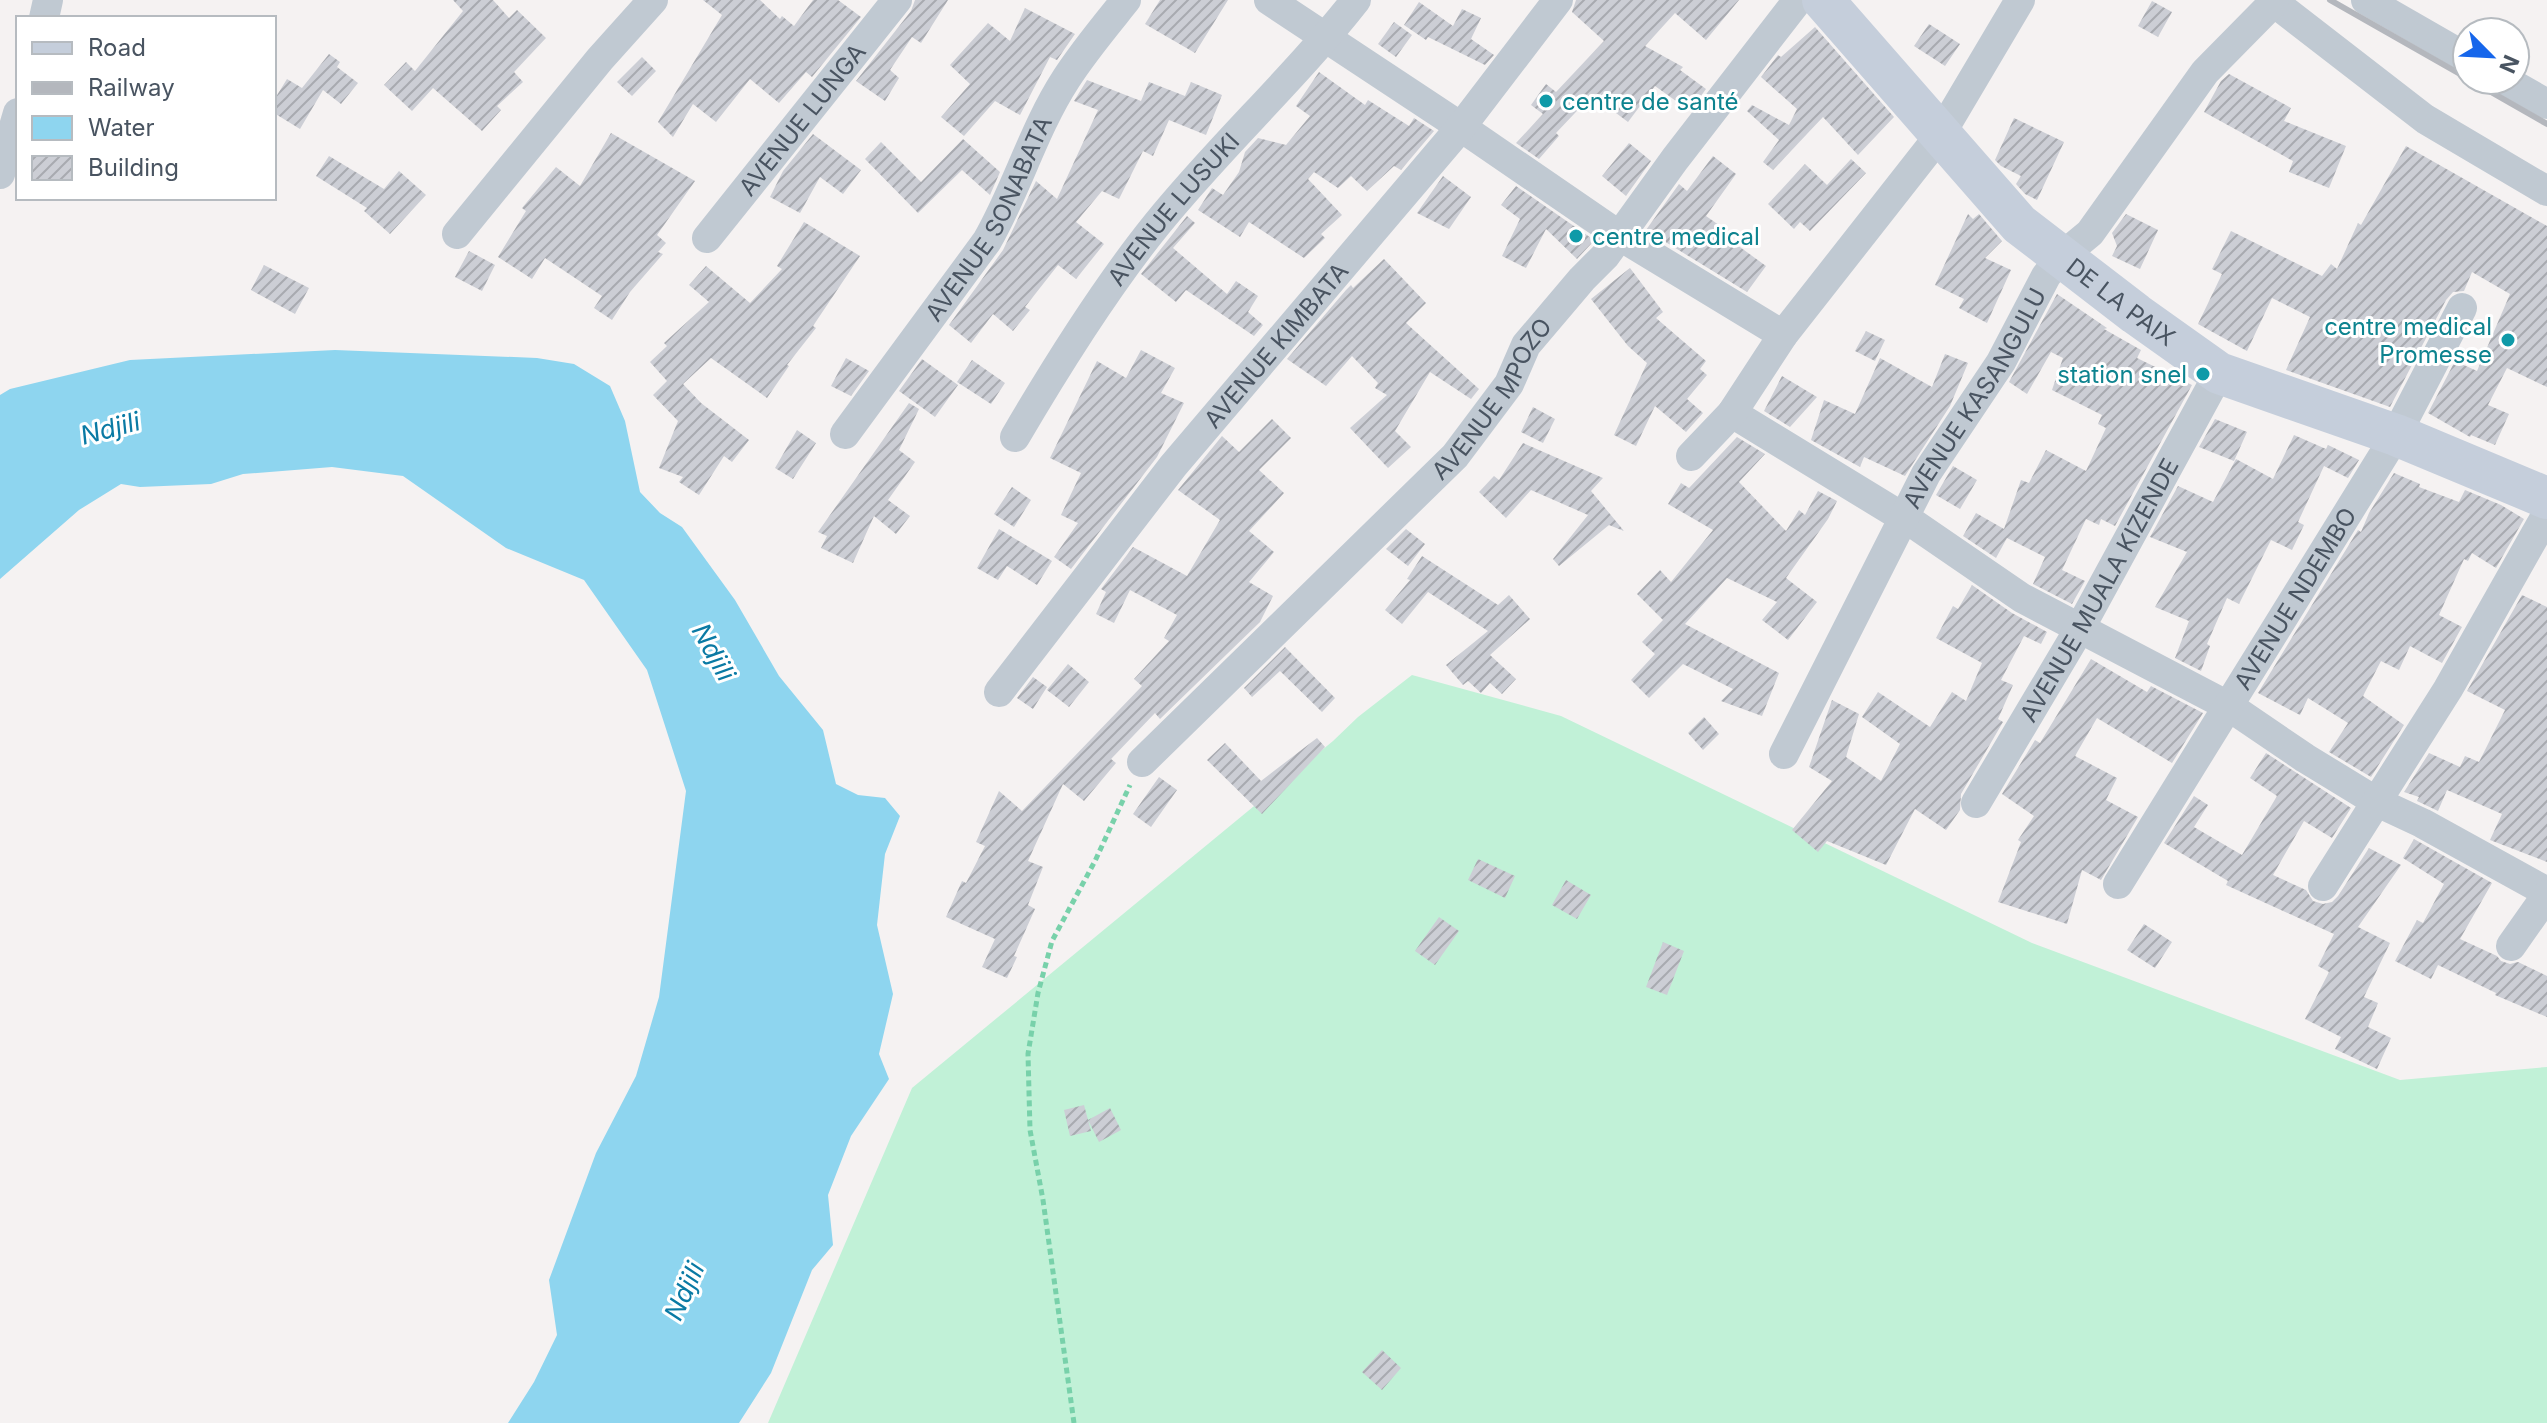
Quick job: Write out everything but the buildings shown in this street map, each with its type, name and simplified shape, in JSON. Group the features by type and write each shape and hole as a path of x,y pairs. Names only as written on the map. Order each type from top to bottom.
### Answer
{"street":[{"path":"457,234 600,59 653,0"},
{"name":"AVENUE LUNGA","path":"707,238 897,0"},
{"name":"AVENUE SONABATA","path":"845,434 987,241 1065,80 1126,0"},
{"path":"1269,0 1620,236 1783,335"},
{"name":"AVENUE LUSUKI","path":"1015,437 1037,399 1149,235 1227,144 1325,39 1356,0"},
{"name":"AVENUE KIMBATA","path":"999,692 1173,466 1461,127 1558,0"},
{"name":"AVENUE MPOZO","path":"1142,762 1455,456 1509,384 1526,345 1620,236 1675,159 1798,0"},
{"name":"DE LA PAIX","path":"1823,0 2019,224 2219,373 2396,435 2547,498"},
{"path":"1691,456 1732,413 1783,335 1940,135 2020,0"},
{"path":"2366,0 2451,49"},
{"path":"2273,1 2425,119 2547,191"},
{"name":"AVENUE KASANGULU","path":"1784,754 1926,474 2001,362 2046,276 2061,257 2090,233 2205,72 2273,1"},
{"path":"0,174 16,120"},
{"name":"AVENUE NDEMBO","path":"2118,884 2396,435 2462,308"},
{"name":"AVENUE MUALA KIZENDE","path":"1976,803 2080,628 2219,373"},
{"path":"1732,413 1902,518 2022,598 2230,707 2377,802 2422,823 2547,894 2511,946"},
{"path":"2323,886 2448,689 2547,514"}],"path":[{"path":"1074,1423 1043,1200 1030,1130 1028,1054 1038,993 1052,941 1095,861 1142,762"}],"green space":[{"path":"1412,675 1561,716 2032,943 2400,1080 2547,1067 2547,1423 768,1423 912,1088"}],"water":[{"name":"Ndjili","path":"335,350 537,358 574,364 610,386 625,421 640,492 660,513 682,527 735,600 779,676 823,730 836,784 858,795 885,798 900,816 885,854 877,925 893,994 879,1054 889,1079 851,1136 828,1195 833,1245 812,1270 771,1373 739,1423 508,1423 534,1382 557,1335 549,1280 596,1153 636,1076 659,997 686,791 647,670 584,580 506,548 403,476 332,467 243,474 211,484 140,487 121,484 79,510 0,579 0,395 10,389 130,360"}],"railway":[{"path":"2330,0 2451,69"},
{"path":"2498,96 2547,124"}],"place":[{"name":"centre de santé","path":"1546,101"},
{"name":"centre medical","path":"1576,236"},
{"name":"centre medical Promesse","path":"2508,340"},
{"name":"station snel","path":"2203,374"}]}
